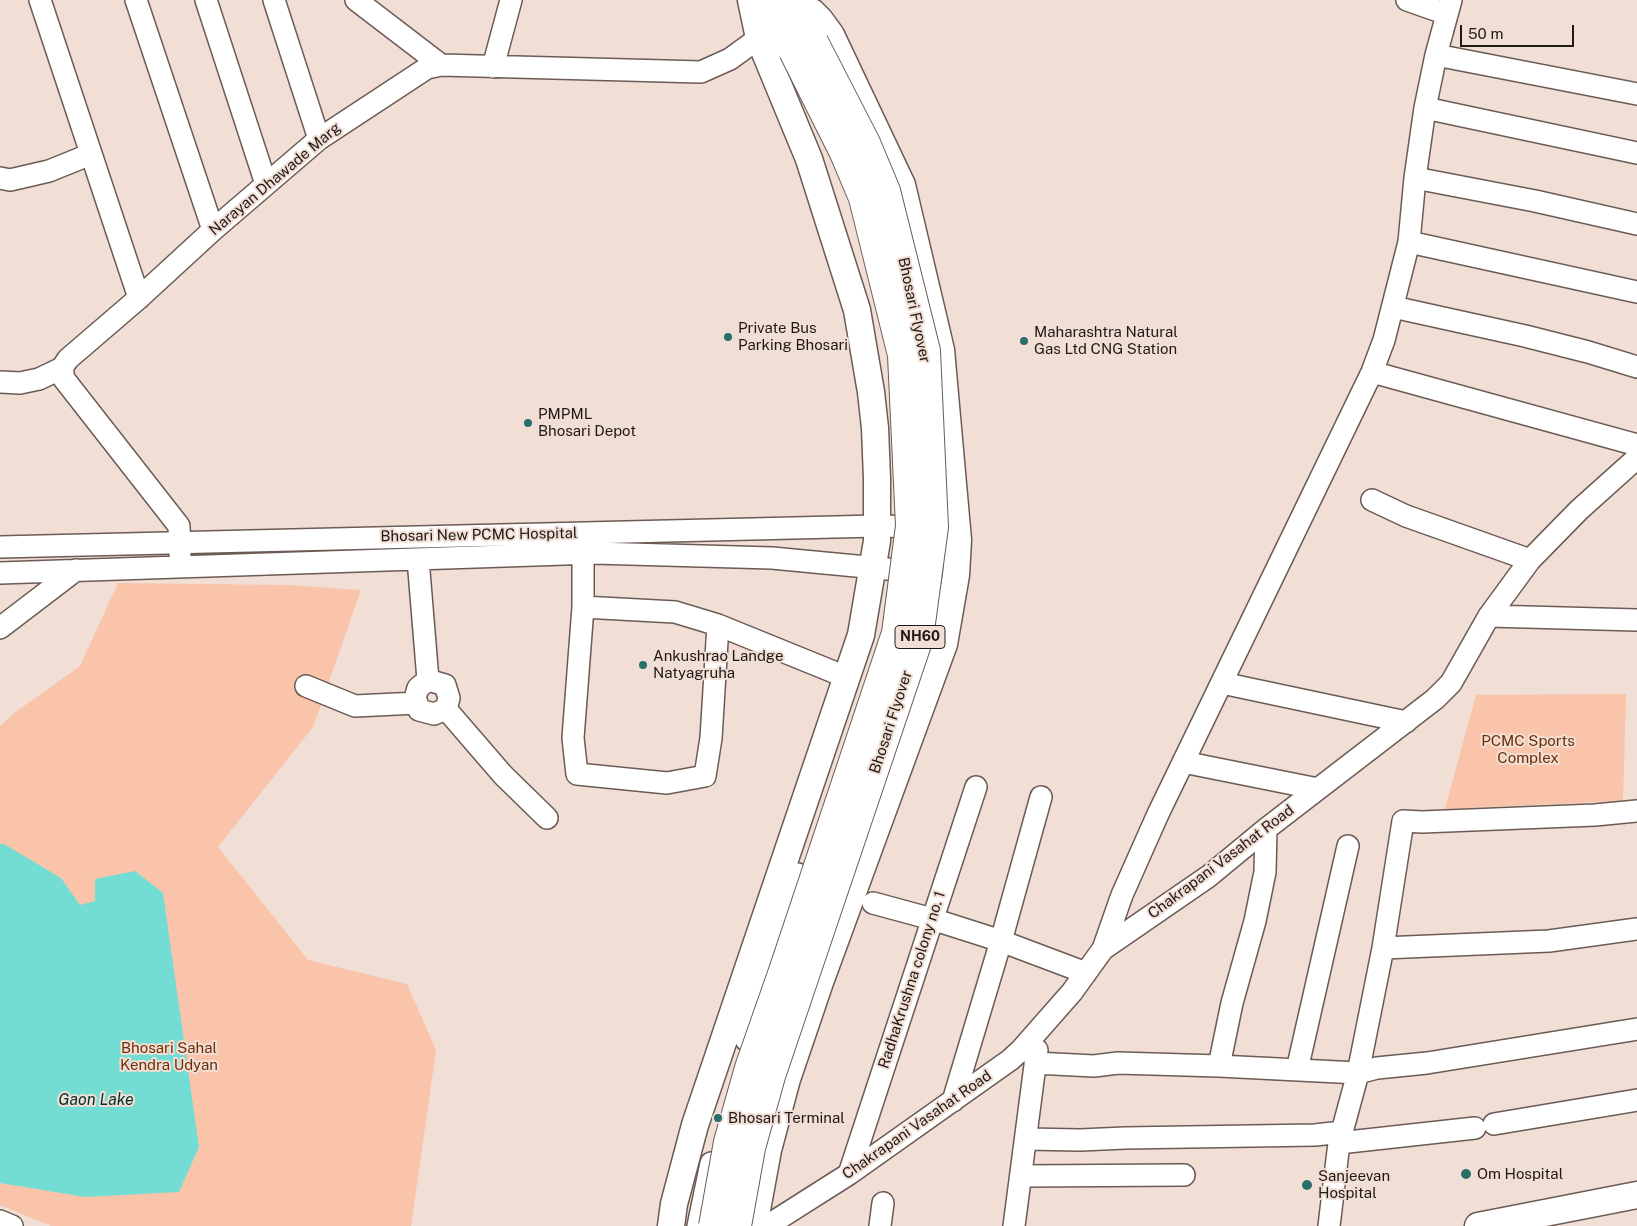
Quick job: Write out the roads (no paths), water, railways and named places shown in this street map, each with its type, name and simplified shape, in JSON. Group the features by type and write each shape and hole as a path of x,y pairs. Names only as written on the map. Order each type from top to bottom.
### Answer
{"highway":[{"name":"NH60","path":"764,0 804,46"},
{"name":"NH60","path":"794,3 804,46"},
{"name":"Bhosari Flyover","path":"713,1226 728,1142 748,1068 896,633 910,526 902,355 863,198 804,46"},
{"name":"Bhosari Flyover","path":"737,1226 751,1148 771,1076 920,638 934,527 926,352 886,190 866,143 804,46"}],"main road":[{"path":"671,1226 674,1204 695,1125 790,871 846,677 861,635 877,541 875,428 857,310 809,158 759,38 751,0"},
{"path":"754,1226 768,1150 787,1079 863,897 944,644 956,576 958,527 941,350 902,185 831,35 812,12 794,3"},
{"path":"790,871 863,897"},
{"path":"1478,1226 1637,1195"}],"street":[{"path":"40,0 139,298"},
{"path":"136,0 212,230"},
{"path":"206,0 266,184"},
{"path":"274,0 319,139"},
{"path":"356,0 441,65"},
{"path":"493,67 511,0"},
{"path":"1104,949 1122,895 1158,814 1372,372 1384,340 1409,242 1415,178 1425,108 1436,55 1449,7 1407,0"},
{"name":"Narayan Dhawade Marg","path":"0,382 20,382 39,379 62,368 68,359 139,298 212,230 319,139 428,68 441,65 701,72 730,59 759,38"},
{"path":"1436,55 1637,94"},
{"path":"1425,108 1637,153"},
{"path":"0,178 10,180 48,171 91,154"},
{"path":"1415,178 1535,201 1637,224"},
{"path":"1409,242 1637,292"},
{"path":"1393,307 1525,336 1637,367"},
{"path":"62,368 64,379 179,526 181,568"},
{"path":"1372,372 1637,445"},
{"name":"Chakrapani Vasahat Road","path":"767,1226 849,1174 1010,1060 1022,1050 1041,1025 1072,992 1104,949 1208,876 1435,699 1451,683 1489,616 1530,560 1579,510 1632,468"},
{"path":"1372,500 1406,516 1530,560"},
{"name":"Bhosari New PCMC Hospital","path":"0,547 877,526 958,527"},
{"path":"49,546 50,571"},
{"path":"0,547 0,573"},
{"path":"583,553 583,607 572,738 577,774 668,783 704,776 711,738 718,625"},
{"name":"Bhosari New PCMC Hospital","path":"0,573 583,553 772,558 956,576"},
{"path":"418,559 428,680"},
{"path":"0,628 76,570"},
{"path":"583,607 675,612 718,625 846,677"},
{"path":"1489,616 1637,620"},
{"path":"428,680 418,688 415,698 419,710 434,714 446,709"},
{"path":"428,680 445,685 449,698 446,709"},
{"path":"1222,683 1406,722"},
{"path":"306,686 355,706 417,703"},
{"path":"446,709 503,775 546,818"},
{"path":"1183,762 1318,789"},
{"name":"RadhaKrushna colony no. 1","path":"849,1174 976,787"},
{"path":"953,1101 1001,941 1041,797"},
{"path":"1329,1226 1340,1137 1358,1073 1383,948 1403,821 1422,822 1595,815 1637,811"},
{"path":"1219,1066 1232,1003 1255,921 1265,872 1266,829"},
{"path":"1297,1070 1348,846"},
{"path":"698,1226 718,1133 774,945 790,871"},
{"path":"863,897 1001,941 1086,973"},
{"path":"1383,948 1549,942 1637,929"},
{"path":"1014,1226 1041,1025"},
{"path":"1035,1063 1094,1066 1118,1063 1219,1066 1358,1073 1377,1068 1637,1029"},
{"path":"1026,1139 1080,1140 1315,1135 1340,1137 1485,1126 1637,1100"},
{"path":"1021,1176 1184,1175"},
{"path":"880,1226 883,1203"},
{"path":"0,1221 12,1226"}],"water":[{"name":"Gaon Lake","path":"0,844 4,844 61,878 80,905 95,901 95,879 135,871 163,893 199,1147 179,1192 85,1197 0,1183"}],"place":[{"name":"Private Bus Parking Bhosari","path":"728,337"},
{"name":"Maharashtra Natural Gas Ltd CNG Station","path":"1024,341"},
{"name":"PMPML Bhosari Depot","path":"528,423"},
{"name":"Ankushrao Landge Natyagruha","path":"643,665"},
{"name":"Bhosari Terminal","path":"718,1118"},
{"name":"Om Hospital","path":"1466,1174"},
{"name":"Sanjeevan Hospital","path":"1307,1185"}],"park label":[{"name":"PCMC Sports Complex","path":"1528,750"},
{"name":"Bhosari Sahal Kendra Udyan","path":"169,1056"}]}
